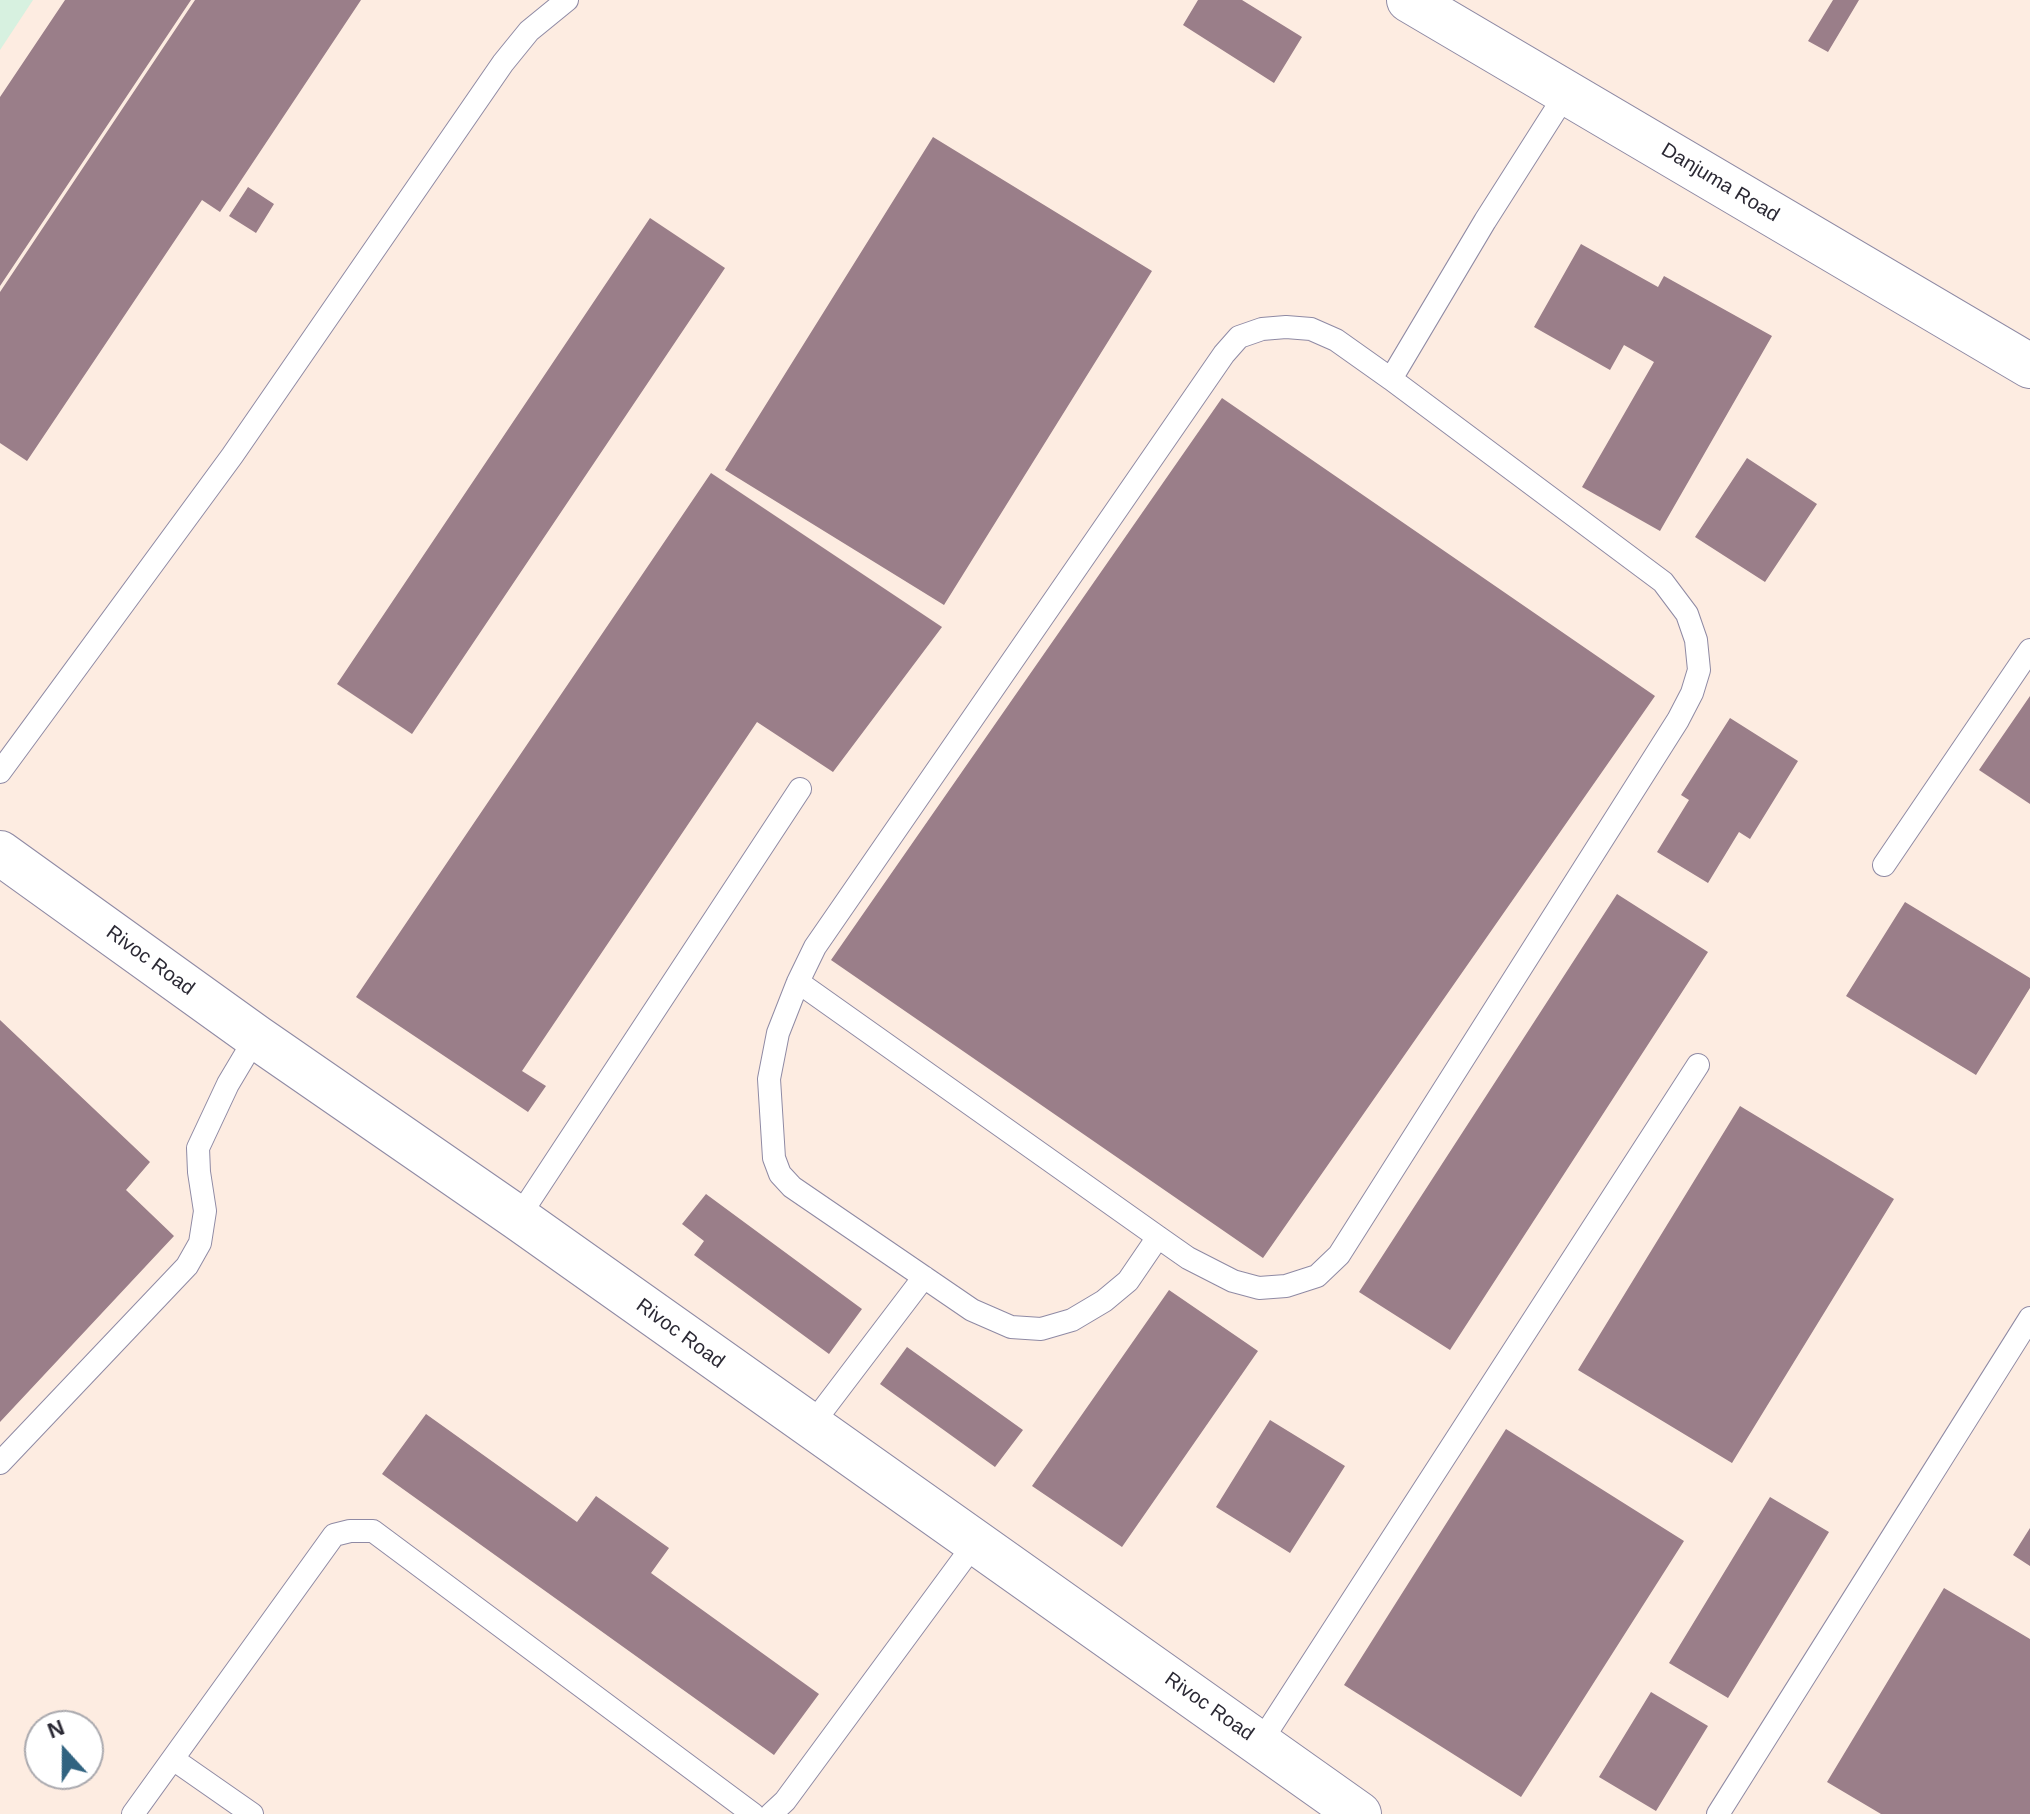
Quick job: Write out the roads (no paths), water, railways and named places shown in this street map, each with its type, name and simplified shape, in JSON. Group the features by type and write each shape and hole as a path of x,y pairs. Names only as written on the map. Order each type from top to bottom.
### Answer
{"street":[{"name":"Danjuma Road","path":"1409,0 2030,366"},
{"name":"Rivoc Road","path":"0,853 256,1037 518,1218 1359,1814"}],"lane":[{"path":"0,772 232,456 503,63 529,31 567,0"},
{"path":"1391,379 1485,221 1567,92"},
{"path":"798,982 1188,1258 1233,1281 1259,1288 1286,1286 1317,1276 1339,1255 1678,720 1692,693 1699,670 1696,640 1687,614 1663,582 1336,340 1311,329 1262,329 1239,337 1224,354 815,947 798,982 778,1033 769,1079 774,1158 780,1174 792,1187 972,1310 1011,1327 1041,1329 1072,1320 1104,1301 1128,1281 1158,1237"},
{"path":"1884,865 2030,650"},
{"path":"518,1218 800,789"},
{"path":"0,1463 187,1266 200,1243 205,1211 198,1148 228,1084 256,1037"},
{"path":"1260,1743 1698,1065"},
{"path":"810,1427 924,1277"},
{"path":"1718,1814 2030,1318"},
{"path":"133,1814 334,1535 350,1531 373,1531 753,1814"},
{"path":"771,1814 785,1801 975,1543"},
{"path":"173,1759 252,1814"}]}
